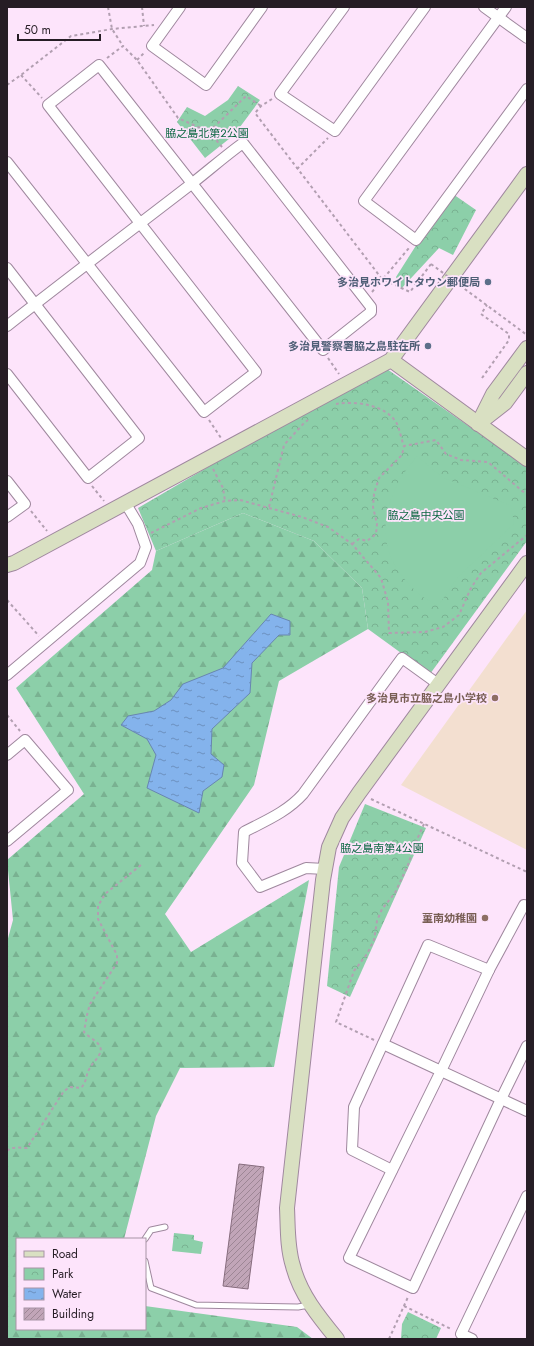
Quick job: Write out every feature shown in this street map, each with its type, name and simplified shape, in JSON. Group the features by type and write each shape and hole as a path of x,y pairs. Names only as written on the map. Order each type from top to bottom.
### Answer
{"street":[{"path":"180,7 152,46 206,85 262,7"},
{"path":"344,7 280,94 335,131 424,7"},
{"path":"484,7 527,38"},
{"path":"506,7 364,201 416,240 527,88"},
{"path":"7,162 88,263 204,412 256,372 140,223 48,105 99,65 192,184 322,350 371,312 371,307 366,299 243,143 192,184 140,223 88,263 35,304 7,326"},
{"path":"7,565 14,563 126,504 391,360 527,174"},
{"path":"7,268 139,438 88,478 7,374"},
{"path":"478,424 493,394 527,348"},
{"path":"391,360 527,459"},
{"path":"478,424 505,403 527,373"},
{"path":"7,481 25,504 7,517"},
{"path":"7,675 46,644 140,562 146,547 138,524 126,504"},
{"path":"337,1339 310,1305 293,1266 289,1243 287,1208 325,869 329,847 342,818 359,793 527,563"},
{"path":"325,869 306,868 260,887 242,863 244,832 285,811 296,803 402,658 438,684"},
{"path":"7,755 25,740 68,790 7,841"},
{"path":"527,906 524,904 488,970 441,1071 350,1258 413,1288 527,1046"},
{"path":"392,1170 352,1150 354,1107 428,945 488,970"},
{"path":"383,1044 527,1111"},
{"path":"472,1339 461,1334 527,1196"}],"lane":[{"path":"146,1238 152,1230 165,1227"},
{"path":"146,1266 151,1288 196,1305 298,1307 310,1305"}],"path":[{"path":"108,7 112,29 123,46 138,60 178,118 209,132 228,154"},
{"path":"142,7 144,26"},
{"path":"7,85 71,36 112,29 167,25"},
{"path":"99,65 123,46"},
{"path":"21,75 48,105"},
{"path":"280,94 261,106 255,113 382,279 410,292 431,264 527,334"},
{"path":"209,132 246,96 261,106"},
{"path":"297,169 335,131"},
{"path":"366,299 416,240"},
{"path":"482,378 509,340 509,334 481,314 487,305"},
{"path":"322,350 346,384"},
{"path":"330,405 349,402 365,404 384,411 396,422 404,446 402,455 379,478 374,494 373,507 377,524 376,534 367,541 359,540 352,544"},
{"path":"204,412 228,448"},
{"path":"268,507 284,445 310,418"},
{"path":"404,446 436,440 446,454 461,460 488,462 527,495"},
{"path":"207,459 223,488 225,501"},
{"path":"88,478 91,486 111,511"},
{"path":"143,537 201,508 225,501 240,500 302,517 328,527 352,544 381,578 388,602 389,633 425,632 443,627 459,615 471,588 481,573 527,535"},
{"path":"25,504 55,541"},
{"path":"7,600 46,644"},
{"path":"7,715 25,736 25,740"},
{"path":"359,793 527,872"},
{"path":"383,1044 336,1022 354,971 367,954 374,940 377,922 382,909 395,893 424,824"},
{"path":"7,1151 10,1148 27,1148 64,1091 70,1087 81,1088 86,1082 89,1069 100,1054 101,1049 99,1043 84,1032 87,1014 90,1004 116,963 117,955 98,919 98,906 105,894 141,865"},
{"path":"389,1339 413,1288"},
{"path":"404,1306 461,1334"}],"shaded area":[{"name":"多治見市立脇之島小学校","path":"527,610 527,850 401,785"}],"green space":[{"name":"脇之島北第２公園","path":"238,86 260,100 234,135 205,158 177,122 187,107 205,116 228,100"},
{"path":"450,192 476,210 453,255 439,248 401,289 396,277"},
{"name":"脇之島中央公園","path":"376,369 387,369 527,467 527,541 430,674 368,629 362,588 314,541 243,513 156,551 138,508"},
{"path":"417,456 442,477 511,506 514,524 458,577 438,606 419,594 405,580 396,567 386,540 387,512 392,497 405,471"},
{"path":"243,513 314,541 362,588 368,629 279,681 254,785 165,914 191,952 309,880 274,1067 180,1068 156,1116 124,1238 16,1238 16,1330 146,1330 146,1306 297,1327 313,1339 7,1339 7,942 13,920 7,860 84,794 16,688 152,570 156,551"},
{"name":"脇之島南第４公園","path":"365,804 426,828 350,997 327,986 339,867"},
{"path":"174,1233 194,1235 194,1240 203,1242 201,1254 172,1251"},
{"path":"408,1312 441,1328 436,1339 401,1339 402,1324"}],"water":[{"path":"271,614 290,621 290,635 279,635 252,663 250,693 212,729 211,754 224,765 222,777 203,791 199,813 147,788 156,755 147,739 121,725 128,716 154,711 171,700 183,684 223,668"}],"building":[{"path":"239,1164 264,1167 248,1289 223,1286"}],"place":[{"name":"多治見ホワイトタウン郵便局","path":"488,282"},
{"name":"多治見警察署脇之島駐在所","path":"428,346"},
{"name":"多治見市立脇之島小学校","path":"495,698"},
{"name":"菫南幼稚園","path":"485,918"}]}
